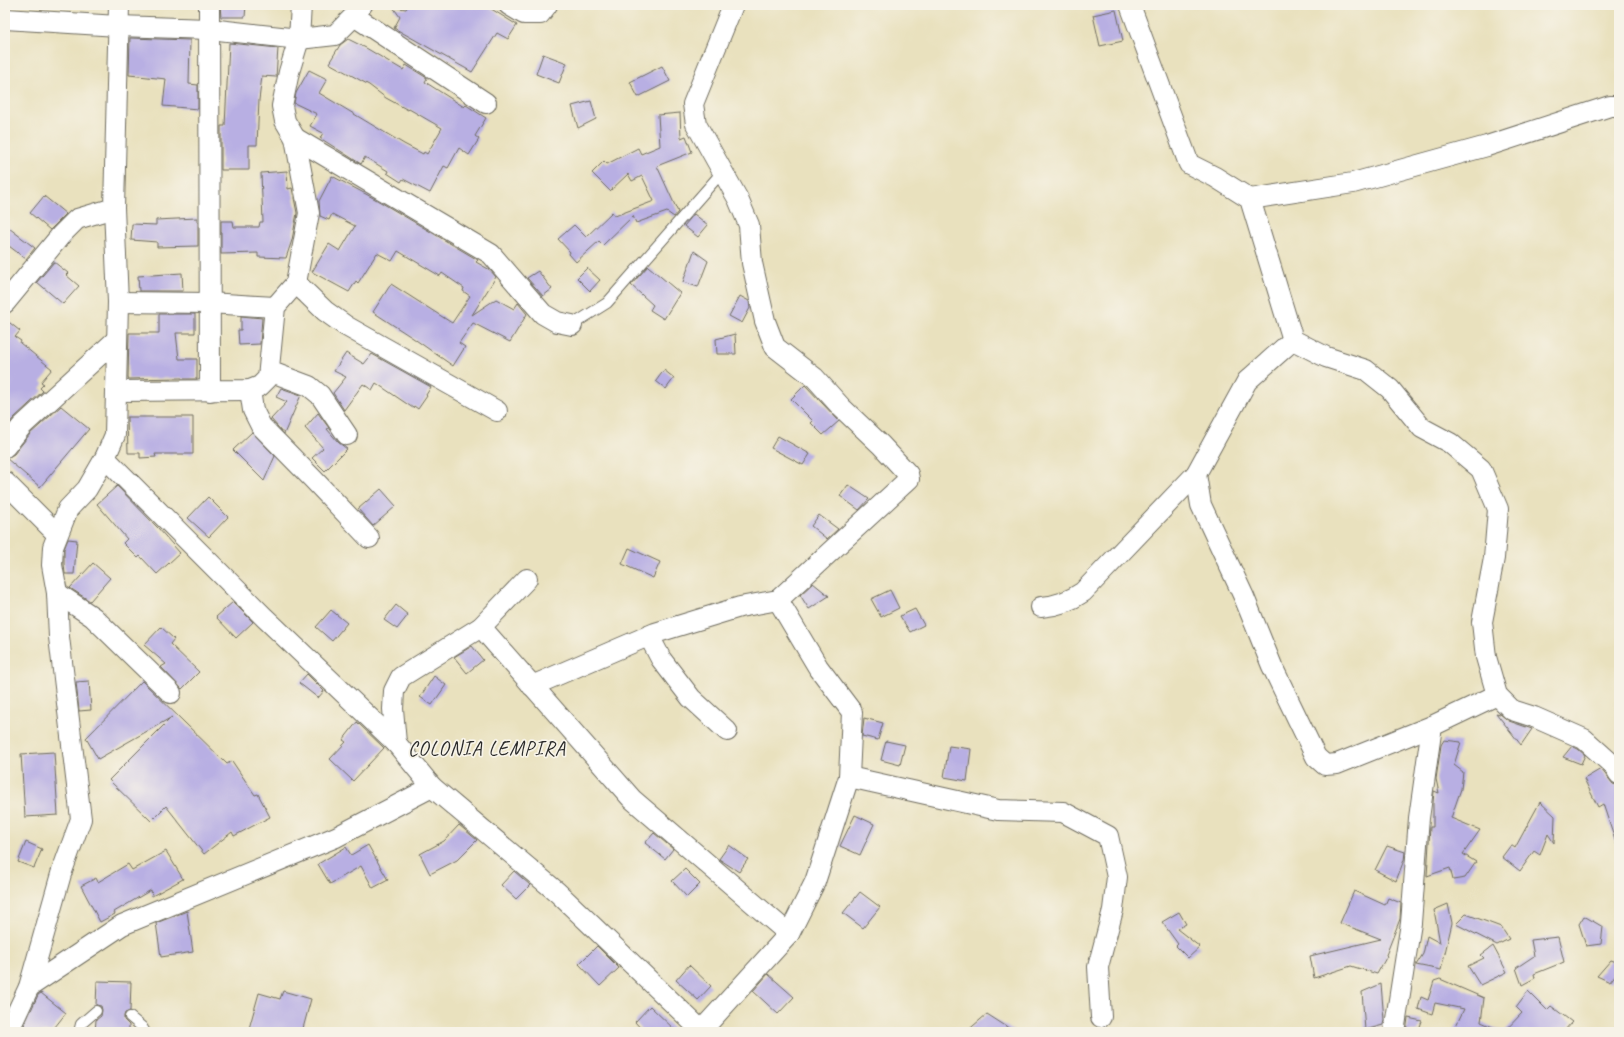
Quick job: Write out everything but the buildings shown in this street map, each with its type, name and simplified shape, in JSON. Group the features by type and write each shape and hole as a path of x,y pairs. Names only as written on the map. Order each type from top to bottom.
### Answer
{"street":[{"path":"8,1032 29,987 61,874 81,819 59,637 57,593 52,565 53,547 68,509 87,489 106,458 115,435 118,302 114,208 118,5"},
{"path":"209,5 210,391"},
{"path":"116,391 250,390 265,382 268,378 275,307 296,282 309,213 295,138 285,121 282,106 289,72 299,39 301,5"},
{"path":"517,10 540,14 547,5"},
{"path":"532,686 649,636 740,606 778,600 909,479 908,474 881,445 842,408 815,378 775,347 765,321 752,263 749,225 738,199 696,124 692,104 733,5"},
{"path":"1130,5 1189,164 1215,177 1250,199 1293,340 1326,357 1366,370 1390,388 1422,428 1450,443 1481,469 1498,509 1494,558 1482,622 1486,657 1497,695 1512,710 1534,717 1584,738 1615,767 1619,774"},
{"path":"5,19 118,26 208,29 299,39 335,35 358,11 486,103"},
{"path":"1250,199 1353,183 1487,146 1610,106 1619,106"},
{"path":"295,138 491,254 543,314 557,322 572,325"},
{"path":"5,303 61,235 77,219 114,208"},
{"path":"296,282 325,311 346,326 497,410"},
{"path":"118,302 209,303 275,307"},
{"path":"5,447 22,426 117,339"},
{"path":"1041,607 1053,606 1070,601 1083,592 1196,474 1247,382 1293,340"},
{"path":"269,371 310,386 320,395 347,435"},
{"path":"250,390 254,410 261,426 370,538"},
{"path":"106,458 264,617 396,743 432,787 557,892 701,1032 789,934 815,882 849,777 852,712 818,667 778,600"},
{"path":"1196,474 1201,506 1244,597 1272,666 1316,756 1325,765 1337,764 1432,726 1497,695"},
{"path":"5,482 57,534"},
{"path":"396,743 393,709 394,692 401,677 481,627 527,579"},
{"path":"57,593 93,617 171,693"},
{"path":"481,627 632,799 789,934"},
{"path":"649,636 661,659 691,698 727,731"},
{"path":"1394,1032 1411,923 1419,818 1432,726"},
{"path":"849,777 998,810 1063,812 1108,836 1117,877 1113,910 1098,967 1101,1017"},
{"path":"29,987 122,925 336,837 432,787"}],"lane":[{"path":"572,325 607,303 723,171"},
{"path":"79,1032 81,1024 96,1011"},
{"path":"130,1017 142,1027 145,1032"}],"district":[{"name":"COLONIA LEMPIRA","path":"487,748"}]}
